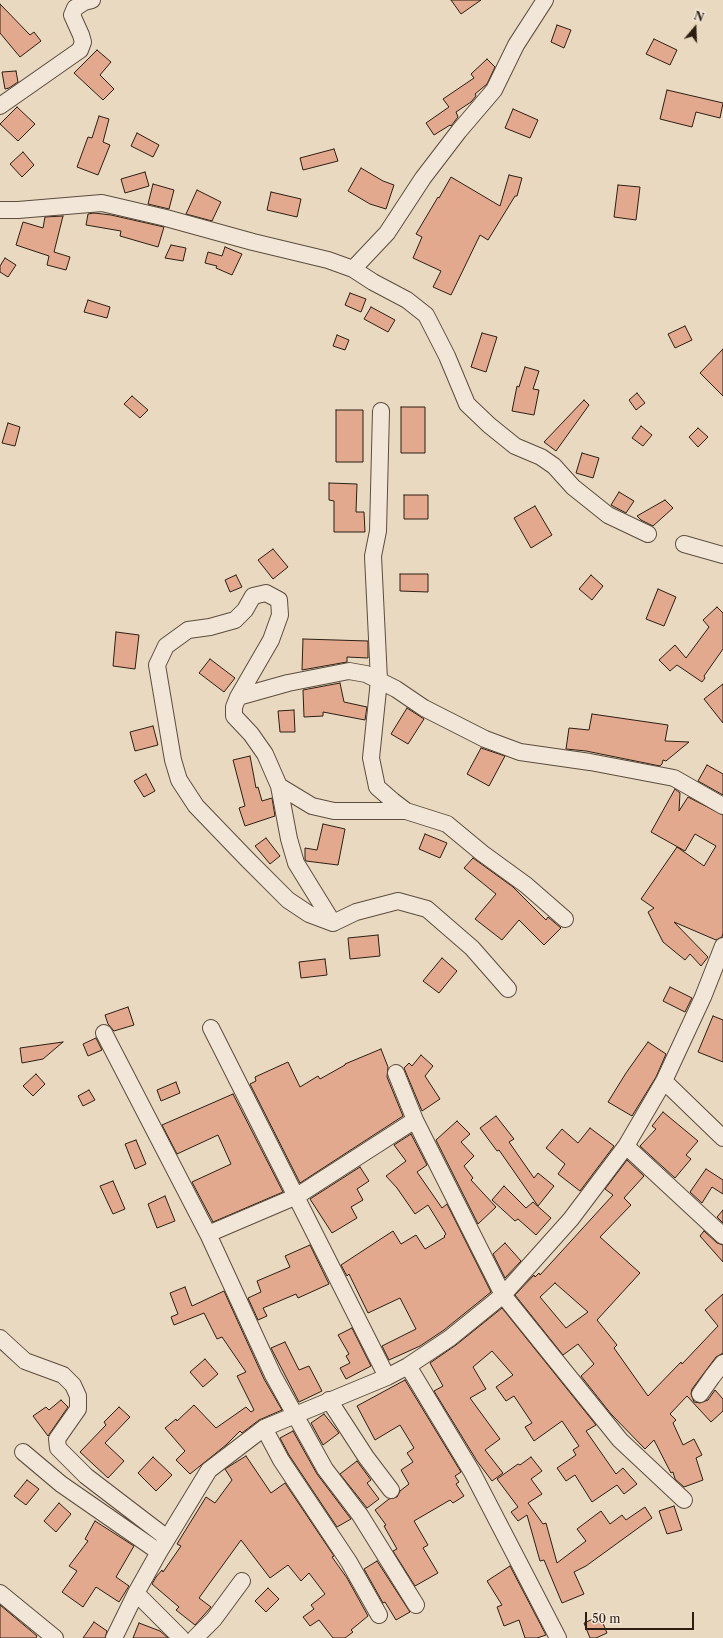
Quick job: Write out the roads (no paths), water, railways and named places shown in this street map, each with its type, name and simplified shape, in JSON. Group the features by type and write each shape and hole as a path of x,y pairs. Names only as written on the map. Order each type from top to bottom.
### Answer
{"street":[{"path":"0,106 80,50 83,42 72,15 75,8 84,2 92,0"},
{"path":"353,268 387,233 423,178 459,131 494,90 516,45 545,0"},
{"path":"0,210 18,210 102,203 166,218 253,242 328,260 353,268 373,282 407,300 426,315 447,356 467,404 489,425 515,446 541,457 554,466 573,487 608,515 648,534"},
{"path":"380,411 378,531 373,556 379,680 371,758 378,787 393,802 406,810 447,824 482,853 526,884 565,919"},
{"path":"684,544 723,555"},
{"path":"333,923 296,863 289,839 279,786 265,754 251,734 234,716 234,707 238,697 271,640 280,615 279,600 266,593 253,596 245,610 235,620 210,627 188,630 166,646 157,665 173,760 179,780 196,806 247,859 288,900 309,914 333,923 356,912 398,902 427,909 472,948 508,989"},
{"path":"238,697 288,683 349,671 366,674 379,680 453,724 485,739 520,752 590,762 674,778 723,806"},
{"path":"279,786 312,806 334,811 406,810"},
{"path":"114,1638 158,1552 208,1470 264,1428 387,1377 408,1366 450,1338 503,1295 571,1219 626,1146 664,1081 703,997 723,946"},
{"path":"211,1028 387,1377"},
{"path":"104,1033 208,1234 272,1375 326,1469 360,1515 416,1605"},
{"path":"396,1073 415,1120 503,1295 620,1440 684,1500"},
{"path":"664,1081 723,1138"},
{"path":"208,1234 296,1196 415,1120"},
{"path":"626,1146 723,1236"},
{"path":"0,1338 24,1361 63,1375 73,1385 78,1396 78,1409 57,1439 58,1448 86,1476 167,1538"},
{"path":"700,1394 723,1363"},
{"path":"408,1366 472,1472 558,1638"},
{"path":"329,1400 366,1457 391,1490"},
{"path":"264,1428 281,1460 349,1562 379,1615"},
{"path":"23,1452 60,1484 158,1552"},
{"path":"195,1638 214,1619 242,1581"},
{"path":"0,1593 55,1638"},
{"path":"136,1593 181,1638"}]}
